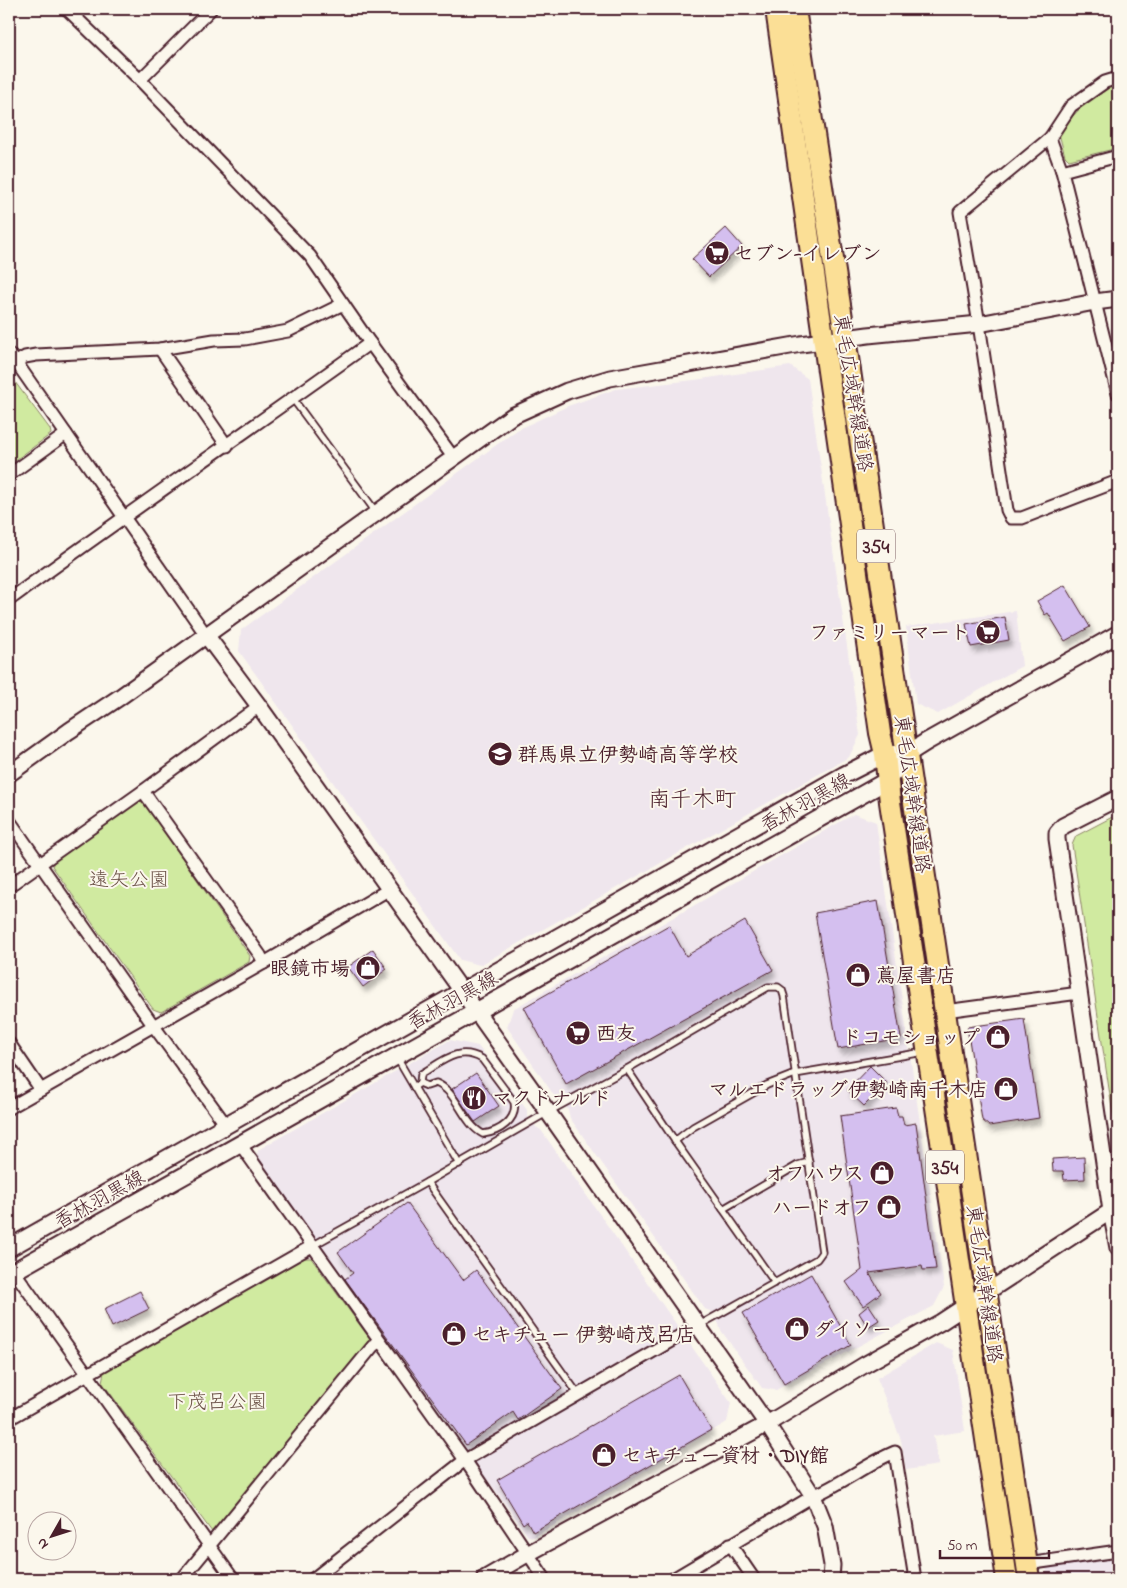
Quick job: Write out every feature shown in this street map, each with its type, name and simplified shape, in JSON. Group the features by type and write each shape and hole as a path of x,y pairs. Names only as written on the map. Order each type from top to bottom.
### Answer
{"highway":[{"name":"東毛広域幹線道路","path":"776,9 880,733 885,754 965,1307 1007,1579"},
{"name":"東毛広域幹線道路","path":"795,9 846,338 1028,1572"}],"main road":[{"name":"香林羽黒線","path":"12,1272 888,780 907,754 1118,634"},
{"name":"香林羽黒線","path":"9,1248 836,780 885,754 907,754"}],"street":[{"path":"67,9 140,80 310,256 370,343 453,457"},
{"path":"140,80 210,9"},
{"path":"1118,78 1105,82 1071,106 1050,138 960,212 1007,510 1011,518 1022,518 1118,481"},
{"path":"1050,138 1062,171 1118,394"},
{"path":"1062,171 1118,156"},
{"path":"9,774 120,697 512,416 566,391 610,378 823,341 979,324 1118,299"},
{"path":"343,304 288,331 245,339 214,340 160,349 36,355 11,361 66,434 206,635 259,706 388,890 462,991 767,1424 813,1496 825,1526 832,1566 831,1579"},
{"path":"9,600 124,516 227,446 370,343"},
{"path":"160,349 227,446"},
{"path":"9,475 66,434"},
{"path":"9,886 259,706"},
{"path":"143,791 264,963"},
{"path":"1118,798 1063,826 1057,833 1079,993 1115,1209 1118,1248"},
{"path":"9,820 153,1025 226,1125"},
{"path":"9,1108 388,890"},
{"path":"944,1011 1079,993"},
{"path":"9,1043 41,1090"},
{"path":"240,1144 465,1460 545,1579"},
{"path":"484,1579 528,1553 767,1424 965,1307 1115,1209"},
{"path":"9,1419 312,1246"},
{"path":"12,1272 88,1375 233,1579"},
{"path":"312,1579 465,1460 697,1326"},
{"path":"182,1579 373,1346 380,1341"},
{"path":"673,1579 813,1496 895,1452 915,1579"},
{"path":"730,1544 754,1579"},
{"path":"1028,1572 1118,1551"}],"lane":[{"path":"293,399 376,512"},
{"path":"312,1246 627,1069 768,987 775,986 782,990 784,996 822,1252 817,1259 697,1326"},
{"path":"675,1141 693,1127 767,1085 795,1074 928,1051"},
{"path":"458,1053 476,1055 482,1059 514,1102 514,1114 506,1124 490,1133 483,1134 474,1126 443,1086 436,1083 427,1086 417,1085 421,1074 458,1053"},
{"path":"396,1056 417,1085 459,1164"},
{"path":"627,1069 775,1283"},
{"path":"723,1210 798,1165 809,1162"},
{"path":"427,1182 578,1394"}],"shaded area":[{"path":"790,366 808,379 860,735 849,757 480,965 460,960 239,651 241,630 517,430 568,406 616,389"},
{"path":"1016,611 1022,666 938,714 916,704 906,627"},
{"path":"854,814 876,822 944,1287 934,1306 776,1390 762,1388 720,1329 719,1324 710,1311 705,1309 570,1118 561,1098 555,1097 507,1027 513,1009"},
{"path":"450,1040 478,1046 527,1110 527,1116 541,1130 731,1403 727,1422 534,1537 528,1536 256,1159 258,1150"},
{"path":"936,1343 953,1350 965,1431 933,1436 939,1465 906,1470 901,1440 877,1378"},
{"path":"1118,1554 1118,1579 1048,1579 1046,1567"}],"green space":[{"path":"1118,84 1118,148 1069,160 1065,156 1059,134 1084,104"},
{"path":"9,374 50,429 51,434 9,465"},
{"name":"遠矢公園","path":"138,800 144,803 250,956 249,962 161,1012 153,1009 52,866 55,860"},
{"path":"1118,814 1118,1148 1072,845 1076,836"},
{"name":"下茂呂公園","path":"304,1258 311,1258 370,1339 368,1344 212,1532 102,1382 104,1372"}],"building":[{"name":"セブン-イレブン","path":"726,228 742,246 709,277 692,259"},
{"path":"1065,585 1090,627 1065,641 1048,613 1045,615 1037,601"},
{"name":"ファミリーマート","path":"1005,617 1009,640 971,647 966,624"},
{"name":"蔦屋書店","path":"878,901 901,1038 838,1049 815,913"},
{"path":"745,921 773,970 566,1084 524,1007 669,925 686,956"},
{"name":"眼鏡市場","path":"373,949 387,969 363,987 348,967"},
{"name":"マルエドラッグ伊勢崎南千木店","path":"1024,1019 1039,1118 989,1126 982,1120 967,1027"},
{"path":"870,1066 887,1083 864,1106 847,1090"},
{"name":"マクドナルド","path":"476,1073 499,1106 475,1122 452,1089"},
{"path":"896,1108 898,1116 902,1116 904,1125 916,1123 936,1269 923,1270 922,1266 869,1273 881,1293 863,1306 846,1282 862,1270 840,1116"},
{"path":"1084,1157 1085,1179 1064,1180 1063,1171 1053,1171 1052,1159"},
{"name":"セキチュー 伊勢崎茂呂店","path":"407,1203 463,1280 476,1270 562,1389 518,1420 513,1412 466,1445 345,1279 353,1273 338,1252"},
{"name":"ダイソー","path":"811,1274 851,1345 784,1384 743,1313"},
{"path":"140,1291 149,1309 112,1327 104,1309"},
{"path":"869,1305 879,1320 868,1327 859,1313"},
{"name":"セキチュー資材・DIY館","path":"679,1375 711,1430 533,1532 527,1521 523,1524 497,1480"}],"place":[{"name":"セブン-イレブン","path":"717,253"},
{"name":"ファミリーマート","path":"988,632"},
{"name":"群馬県立伊勢崎高等学校","path":"500,754"},
{"name":"眼鏡市場","path":"368,968"},
{"name":"蔦屋書店","path":"858,975"},
{"name":"西友","path":"578,1033"},
{"name":"ドコモショップ","path":"998,1037"},
{"name":"マルエドラッグ伊勢崎南千木店","path":"1006,1089"},
{"name":"マクドナルド","path":"474,1098"},
{"name":"オフハウス","path":"882,1173"},
{"name":"ハードオフ","path":"889,1207"},
{"name":"ダイソー","path":"797,1329"},
{"name":"セキチュー 伊勢崎茂呂店","path":"454,1334"},
{"name":"セキチュー資材・DIY館","path":"604,1455"}],"district":[{"name":"南千木町","path":"692,798"}]}
